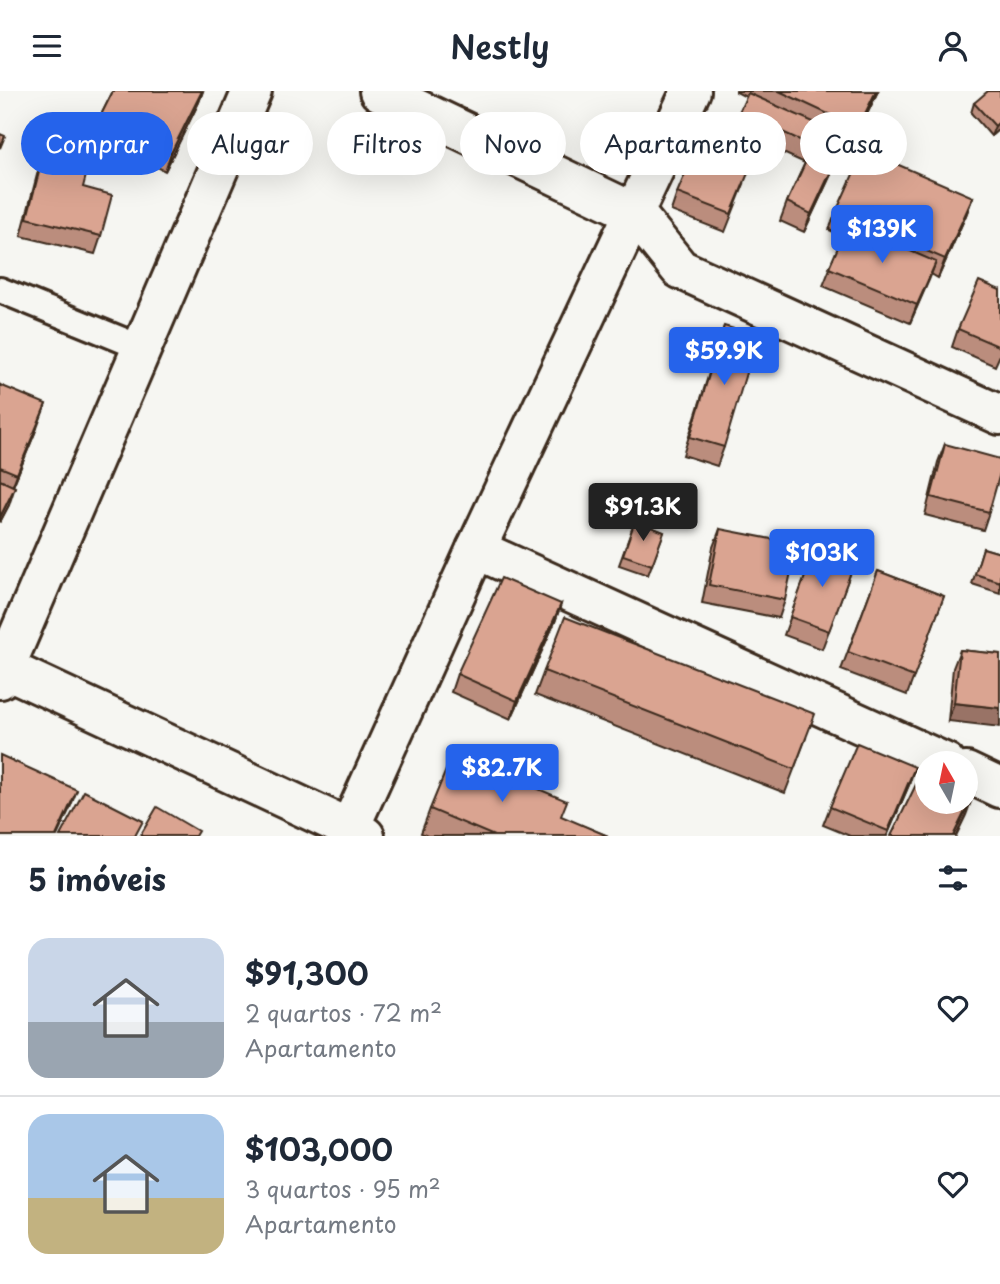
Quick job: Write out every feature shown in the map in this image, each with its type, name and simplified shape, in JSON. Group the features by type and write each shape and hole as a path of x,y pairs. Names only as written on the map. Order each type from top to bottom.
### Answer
{"street":[{"path":"252,91 2,671 354,833 477,549 691,91"},
{"path":"379,91 635,213 680,269 1000,415"},
{"path":"477,549 920,751"},
{"path":"978,778 1000,788"}],"lane":[{"path":"0,289 142,348"}],"building":[{"path":"113,91 202,91 192,112 187,112 187,121 173,149 173,112 102,112"},
{"path":"779,91 876,91 866,112 824,112"},
{"path":"988,91 1000,91 1000,121 995,126 974,103"},
{"path":"748,93 800,116 800,140 786,134 786,112 739,112"},
{"path":"0,134 5,136 0,148"},
{"path":"907,169 973,197 945,259 836,212 853,175 907,175"},
{"path":"800,174 829,175 811,214 787,202"},
{"path":"38,175 86,175 83,187 112,195 101,236 27,218"},
{"path":"684,175 747,175 731,214 677,193"},
{"path":"848,224 936,262 917,305 829,268"},
{"path":"979,281 1000,290 1000,347 958,329"},
{"path":"724,326 757,336 724,447 690,437"},
{"path":"0,385 46,404 17,474 0,467"},
{"path":"945,444 1000,459 1000,473 989,512 931,497"},
{"path":"0,480 15,487 0,517"},
{"path":"635,521 664,532 652,565 623,555"},
{"path":"720,529 797,544 785,600 709,585"},
{"path":"816,547 855,561 829,631 790,617"},
{"path":"983,548 1000,553 1000,582 975,574"},
{"path":"878,571 944,596 914,677 848,652"},
{"path":"501,578 561,604 517,701 457,674"},
{"path":"565,617 815,714 794,769 544,671"},
{"path":"960,650 1000,654 1000,708 954,703"},
{"path":"857,743 915,767 888,831 830,807"},
{"path":"453,753 567,801 561,816 608,836 494,836 430,809"},
{"path":"0,755 77,790 56,836 0,836"},
{"path":"915,787 915,814 964,814 953,836 891,836"},
{"path":"84,791 143,821 135,836 60,836"},
{"path":"157,807 198,831 195,836 140,836"}]}
